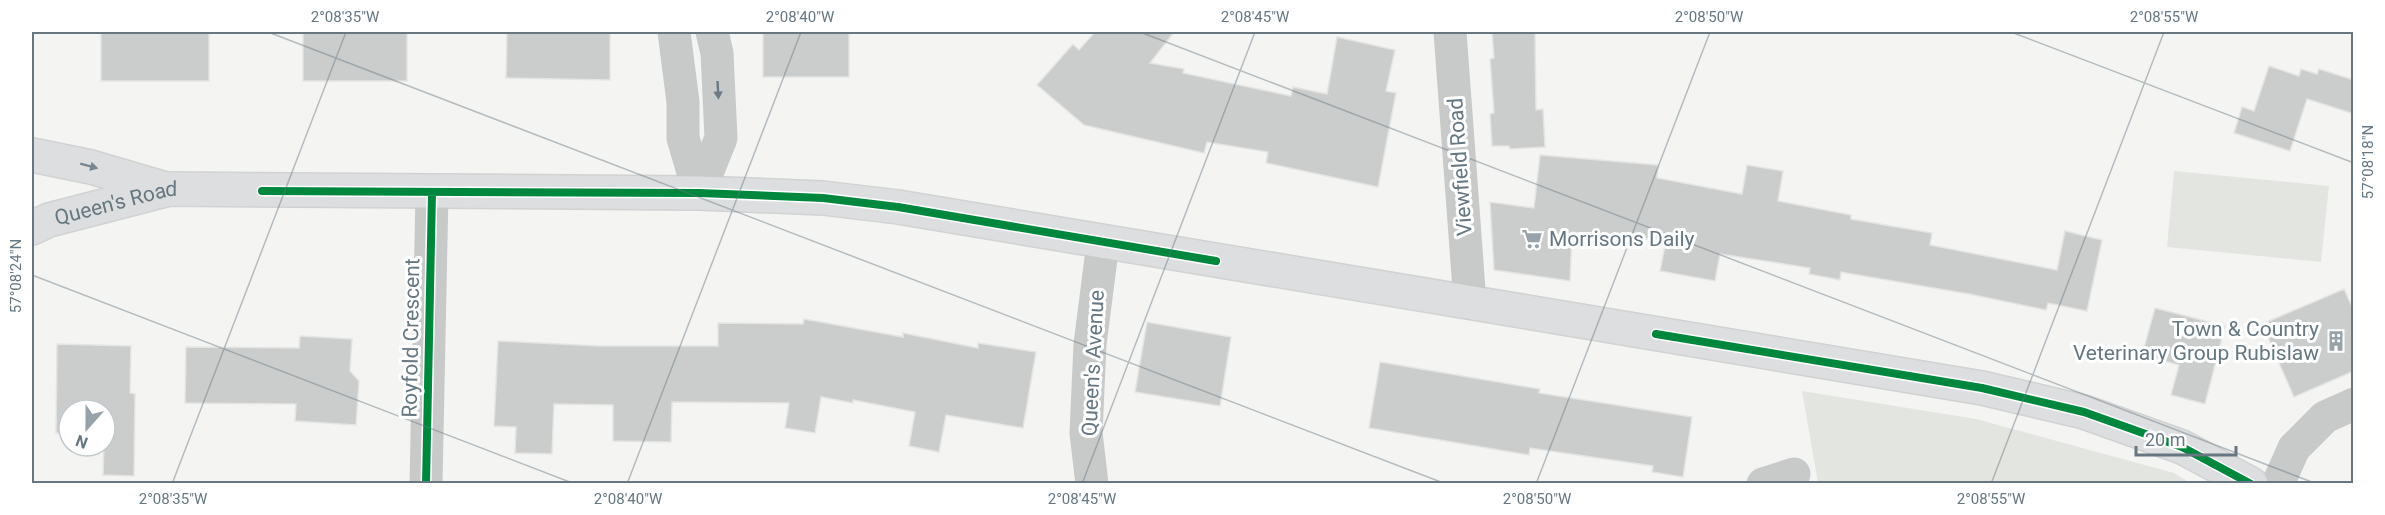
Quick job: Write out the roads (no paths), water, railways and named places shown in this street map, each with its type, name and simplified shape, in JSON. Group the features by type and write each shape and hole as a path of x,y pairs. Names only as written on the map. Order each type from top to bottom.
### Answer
{"main road":[{"name":"Queen's Road","path":"32,155 91,167 169,189"},
{"path":"169,189 432,193 699,193 823,198 898,207 1982,388 2084,412 2182,447 2251,483"},
{"name":"Queen's Road","path":"32,228 49,220 169,189"}],"street":[{"path":"674,32 683,102 683,138 699,193"},
{"path":"699,193 721,138 717,53 712,32"},
{"name":"Viewfield Road","path":"1450,32 1470,303"},
{"name":"Royfold Crescent","path":"426,483 432,193"},
{"name":"Queen's Avenue","path":"1092,483 1086,433 1090,344 1103,243"},
{"path":"2278,483 2294,448 2325,417 2354,404"}],"place":[{"name":"Morrisons Daily","path":"1532,239"},
{"name":"Town & Country Veterinary Group Rubislaw","path":"2336,341"}]}
